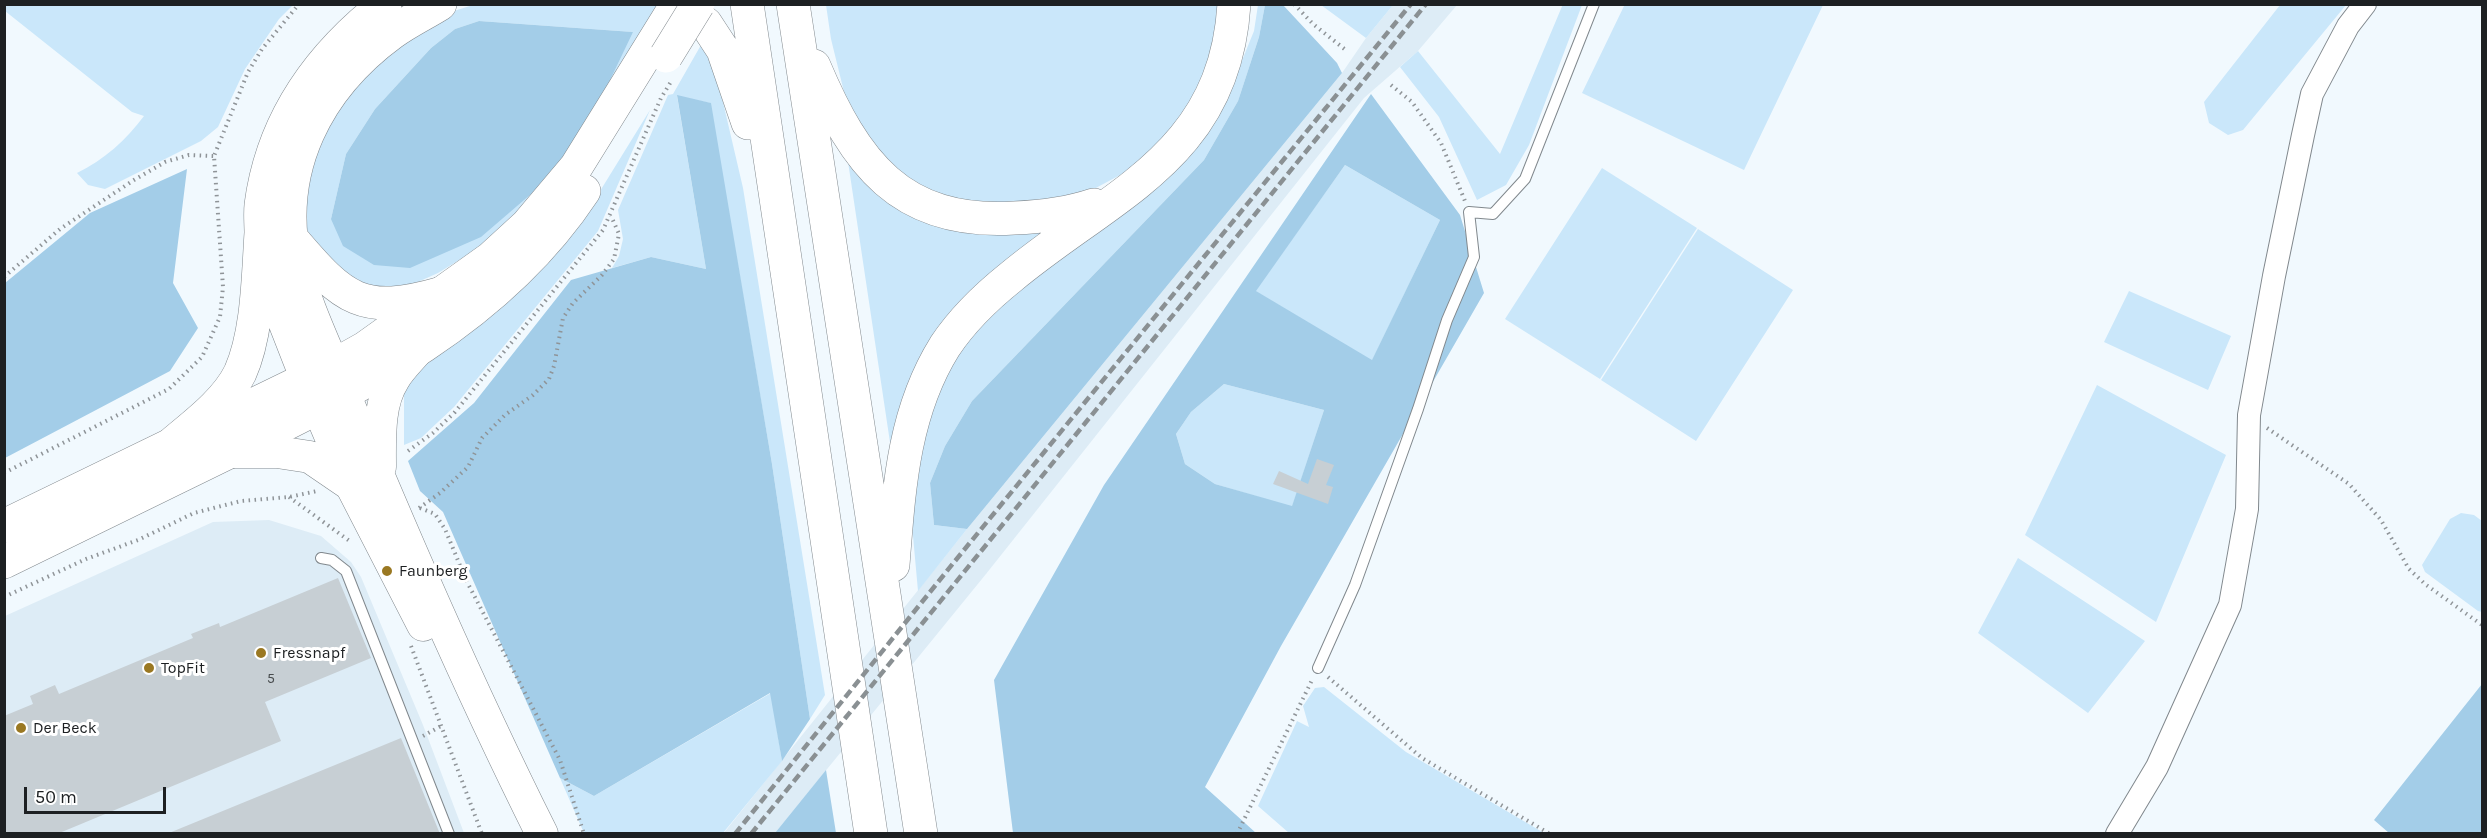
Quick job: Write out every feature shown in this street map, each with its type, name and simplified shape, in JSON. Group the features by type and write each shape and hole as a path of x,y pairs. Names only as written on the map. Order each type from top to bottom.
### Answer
{"main road":[{"path":"385,4 341,42 316,72 286,117 268,174 261,206 303,290 352,486 446,670 525,834"},
{"path":"174,442 225,395 239,374 249,348 254,316 276,235 289,218 291,185 299,152 327,96 358,62 393,32 440,4"},
{"path":"4,562 229,452 326,387 365,348 491,258 551,200 588,149 664,59 679,4 706,24 723,50 735,78 784,240"},
{"path":"4,526 174,442 417,352 444,334 508,282 576,203 599,169 698,4"},
{"path":"747,4 871,834"},
{"path":"889,627 897,505 905,448 924,387 945,346 987,296 1025,265 1146,178 1171,155 1189,133 1218,82 1228,55 1234,4"},
{"path":"794,14 827,97 844,128 880,176 913,202 952,216 993,219 1055,216 1121,195"},
{"path":"794,14 921,834"},
{"path":"276,235 341,291 361,300 378,303 411,302 442,293"},
{"path":"352,486 380,441 387,393 394,378 417,352"},
{"path":"229,452 277,452 309,457 352,486 407,513 504,757 542,834"}],"street":[{"path":"2117,834 2157,768 2230,604 2247,509 2249,415 2274,276 2312,94 2348,26 2365,4"}],"lane":[{"path":"1318,668 1355,585 1447,320 1474,257 1469,212 1493,214 1525,179 1594,4"},
{"path":"321,558 332,560 346,571 449,834"}],"path":[{"path":"4,473 169,389 202,357 220,317 223,287 214,156 248,72 262,48 299,4"},
{"path":"1294,4 1313,24 1347,51"},
{"path":"408,451 433,433 455,412 603,230 661,98 664,59"},
{"path":"1391,85 1412,102 1441,142 1469,212"},
{"path":"4,277 60,229 165,162 189,155 214,156"},
{"path":"407,513 440,493 468,467 482,438 505,415 533,395 549,379 554,366 563,318 573,303 602,275 614,259 619,234 611,215"},
{"path":"2249,415 2349,484 2381,520 2409,569 2425,584 2482,625"},
{"path":"4,597 195,513 241,501 289,497 352,486"},
{"path":"289,497 353,544"},
{"path":"407,513 435,514 445,529 466,580 560,760 584,834"},
{"path":"408,638 482,834"},
{"path":"1237,834 1318,668 1422,758 1551,834"}],"shaded area":[{"path":"476,4 664,5 539,195 477,249 438,273 402,289 377,291 322,261 307,229 303,192 328,113 404,38 451,12","holes":["479,21 633,32 331,219 346,154 375,109 431,48 455,29"]},
{"path":"1215,4 1221,9 1217,41 1185,115 1158,147 1122,174 1092,190 1053,204 979,209 895,177 861,134 845,96 831,39 826,5"},
{"path":"1393,4 1366,38 1321,5"},
{"path":"1563,4 1582,5 1529,145 1506,185 1477,200 1439,117 1400,67 1418,51 1500,154"},
{"path":"1625,4 1823,5 1744,170 1582,93"},
{"path":"4,5 293,5 279,19 245,69 218,127 201,141 105,189 88,185 77,173 114,149 144,116 132,112 5,11"},
{"path":"1258,5 1265,5 1259,37 1238,101 1204,160 972,401 945,446 930,483 934,525 967,529 918,591 908,481 958,341 1228,95 1254,31"},
{"path":"1265,5 1283,5 1337,63 1342,73 967,529 934,525 930,483 945,446 972,401 1204,160 1238,101 1259,37"},
{"path":"1393,5 1457,5 1418,51 1364,98 986,574 775,833 723,834 967,529 1342,73"},
{"path":"2280,5 2346,5 2243,130 2228,135 2209,123 2204,102"},
{"path":"479,21 633,32 600,101 560,165 538,188 481,237 410,268 374,265 343,246 331,219 346,154 375,109 431,48 455,29"},
{"path":"701,45 716,72 743,188 825,695 810,719 772,464 710,103 677,96 706,269 651,257 612,268 619,256 623,239 618,210 668,95 673,94"},
{"path":"1371,94 1460,215 1484,293 1281,646 1205,787 1256,833 1013,833 994,680 1104,485","holes":["1345,165 1440,220 1372,360 1256,291","1224,384 1324,410 1292,506 1215,484 1185,464 1176,434 1191,412"]},
{"path":"677,95 711,103 772,464 810,719 782,761 770,693 594,796 560,778 443,512 420,491 408,461 474,403 571,280 651,257 706,269"},
{"path":"650,110 598,231 454,407 421,438 404,445 404,390 423,367 497,311 528,284 584,217"},
{"path":"847,155 893,201 1064,223 1022,253 891,449"},
{"path":"1345,165 1440,220 1372,361 1255,291"},
{"path":"1602,168 1697,228 1600,379 1505,319"},
{"path":"187,169 173,283 198,328 170,371 5,458 5,283 90,213"},
{"path":"1698,229 1793,290 1696,441 1601,380"},
{"path":"2129,291 2231,336 2208,390 2104,342"},
{"path":"1224,384 1324,410 1292,507 1215,484 1185,464 1176,434 1191,412"},
{"path":"2097,385 2226,455 2156,622 2025,535"},
{"path":"2461,513 2474,515 2482,521 2482,612 2425,572 2422,565 2450,519"},
{"path":"269,520 321,536 351,562 361,577 423,725 464,833 5,834 5,616 213,522"},
{"path":"2018,558 2145,641 2088,713 1978,633"},
{"path":"2482,684 2482,833 2389,833 2374,820"},
{"path":"1324,687 1406,752 1544,833 1289,833 1258,806 1297,721 1309,727 1303,706 1315,688"},
{"path":"771,693 782,761 723,833 584,833 560,778 594,796"},
{"path":"826,770 836,833 775,833"}],"building":[{"path":"1317,459 1334,465 1326,485 1333,487 1328,504 1273,484 1279,471 1308,484"},
{"path":"338,578 371,658 265,702 281,741 57,834 4,834 4,716 33,704 30,696 55,685 59,694 193,638 191,634 219,623 220,627"},
{"path":"401,738 440,834 169,834 169,833"}],"railway":[{"path":"735,834 955,561 1411,4"},
{"path":"751,834 1426,4"}],"place":[{"name":"Faunberg","path":"387,571"},
{"name":"Fressnapf","path":"261,653"},
{"name":"TopFit","path":"149,668"},
{"name":"Der Beck","path":"21,728"}]}
